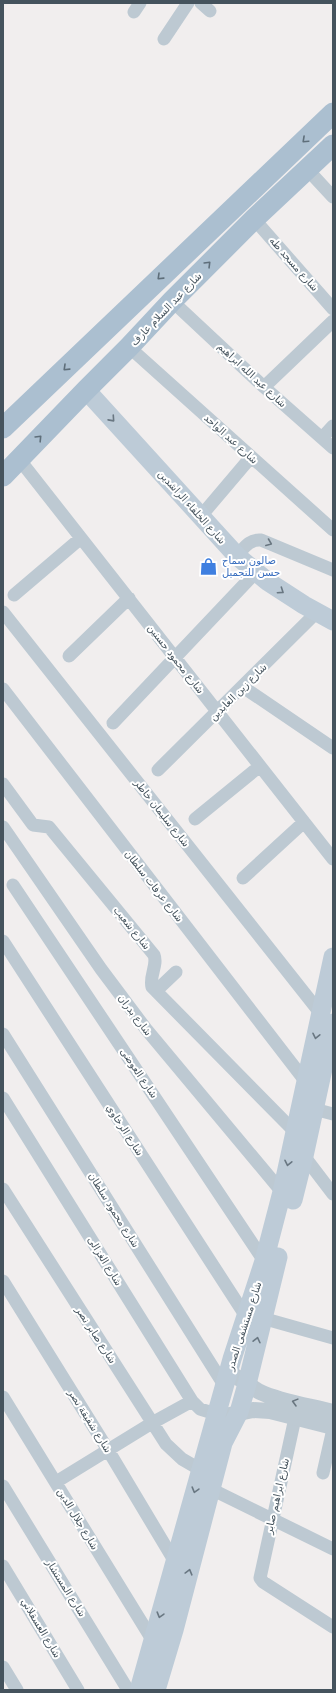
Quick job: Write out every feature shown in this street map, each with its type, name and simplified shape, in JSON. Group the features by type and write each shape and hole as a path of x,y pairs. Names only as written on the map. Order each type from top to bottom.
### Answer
{"main road":[{"path":"3,428 222,217 333,113"},
{"name":"شارع عبد السلام عارف","path":"3,476 130,347 172,301 254,219 333,145"},
{"name":"شارع الخلفاء الراشدين","path":"86,390 237,556 267,581 333,621"},
{"name":"شارع مستشفى الصدر","path":"156,1690 174,1630 211,1488 218,1426 228,1372 255,1318 304,1156 314,1109 327,1018 333,957"},
{"name":"شارع مستشفى الصدر","path":"139,1690 201,1470 218,1426 239,1412 249,1376 255,1318 264,1261 282,1192 306,1082 327,1018"},
{"path":"228,1372 249,1376"}],"street":[{"path":"164,39 188,3"},
{"path":"308,170 333,197"},
{"name":"شارع مسجد طه","path":"254,219 333,308"},
{"name":"شارع عبد الله ابراهيم","path":"172,301 264,387 333,448"},
{"path":"264,387 333,321"},
{"name":"شارع عبد الواحد","path":"130,347 333,530"},
{"path":"322,438 333,426"},
{"path":"201,516 251,457"},
{"name":"شارع محمود حسنين","path":"20,459 333,859"},
{"path":"14,595 81,538"},
{"path":"237,556 249,543 261,540 333,570"},
{"path":"113,723 256,572"},
{"path":"69,656 129,598"},
{"name":"شارع سليمان خاطر","path":"3,612 327,1018"},
{"name":"شارع زين العابدين","path":"158,770 243,687 316,612"},
{"path":"243,687 333,748"},
{"name":"شارع عرفات سلطان","path":"3,689 306,1082"},
{"path":"195,819 260,766"},
{"name":"شارع شعيب","path":"3,784 33,825 49,827 154,955 155,961 151,984 156,990"},
{"path":"243,878 304,822"},
{"name":"شارع بدران","path":"3,827 102,969 146,1029 282,1192"},
{"name":"شارع العوضى","path":"13,885 264,1261"},
{"name":"شارع الرخاوي","path":"3,942 255,1318"},
{"path":"176,972 156,990 295,1132"},
{"name":"شارع محمود سلطان","path":"3,1034 228,1372"},
{"name":"شارع الغزالى","path":"3,1098 192,1401 218,1426"},
{"path":"314,1109 333,1114"},
{"path":"304,1156 333,1194"},
{"name":"شارع صابر نصر","path":"3,1189 166,1444 182,1460 201,1470"},
{"name":"شارع شفيقة نصر","path":"3,1281 108,1450 175,1562"},
{"path":"255,1318 333,1338"},
{"path":"249,1376 261,1392 272,1403 295,1418 333,1428 323,1473"},
{"name":"شارع جلال الدين","path":"3,1397 153,1641"},
{"path":"56,1482 152,1423 192,1401"},
{"path":"239,1412 253,1410 272,1403 333,1412"},
{"name":"شارع ابراهيم صابر","path":"295,1418 260,1575 263,1582 333,1627"},
{"name":"شارع المستشار","path":"3,1486 128,1690"},
{"path":"211,1488 333,1549"},
{"name":"شارع العسقلاني","path":"3,1566 78,1690"},
{"path":"3,1667 17,1690"}],"place":[{"name":"صالون سماح حسن للتجميل","path":"209,566"}]}
